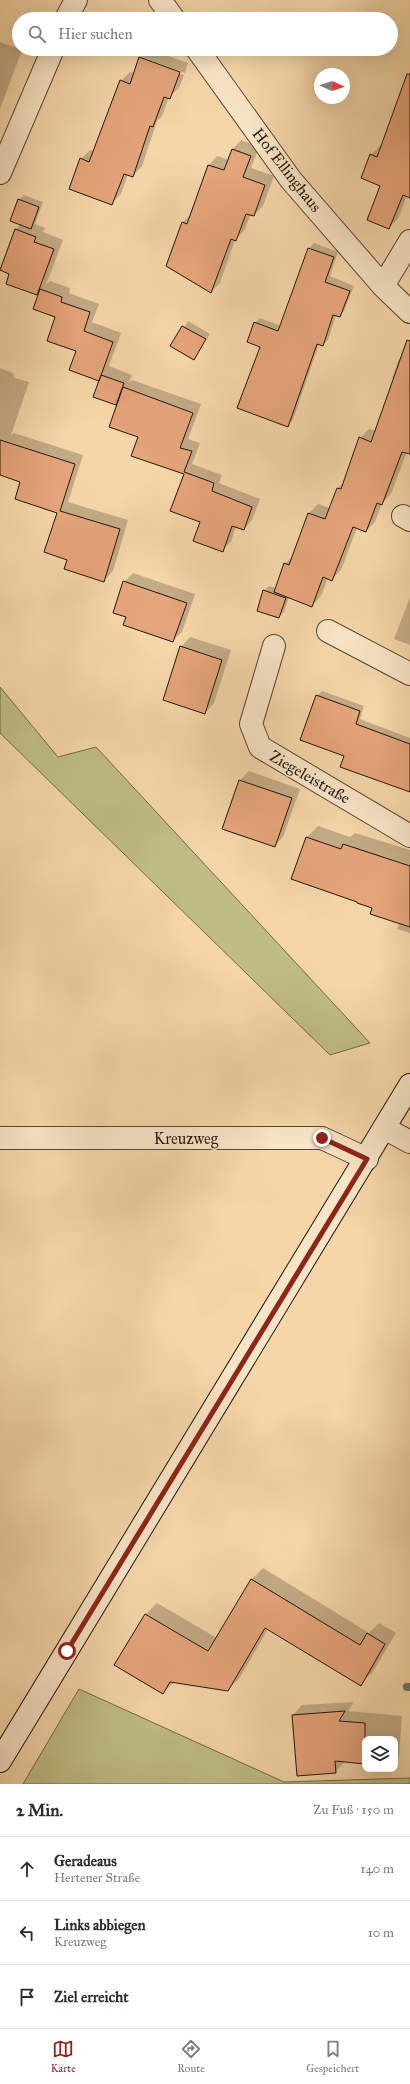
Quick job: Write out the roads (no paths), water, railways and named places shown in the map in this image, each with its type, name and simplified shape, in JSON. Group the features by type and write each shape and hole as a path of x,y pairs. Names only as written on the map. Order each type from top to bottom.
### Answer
{"street":[{"path":"70,12 76,0"},
{"path":"160,0 169,12"},
{"path":"0,173 50,56"},
{"name":"Hof Ellinghaus","path":"202,56 291,180 383,286 410,312"},
{"path":"383,286 410,241"},
{"path":"328,631 410,674"},
{"name":"Ziegeleistraße","path":"274,646 251,724 260,747 410,836"},
{"path":"0,1761 367,1159 410,1085"},
{"path":"384,1128 410,1142"},
{"name":"Kreuzweg","path":"0,1138 322,1138 367,1159"}]}
